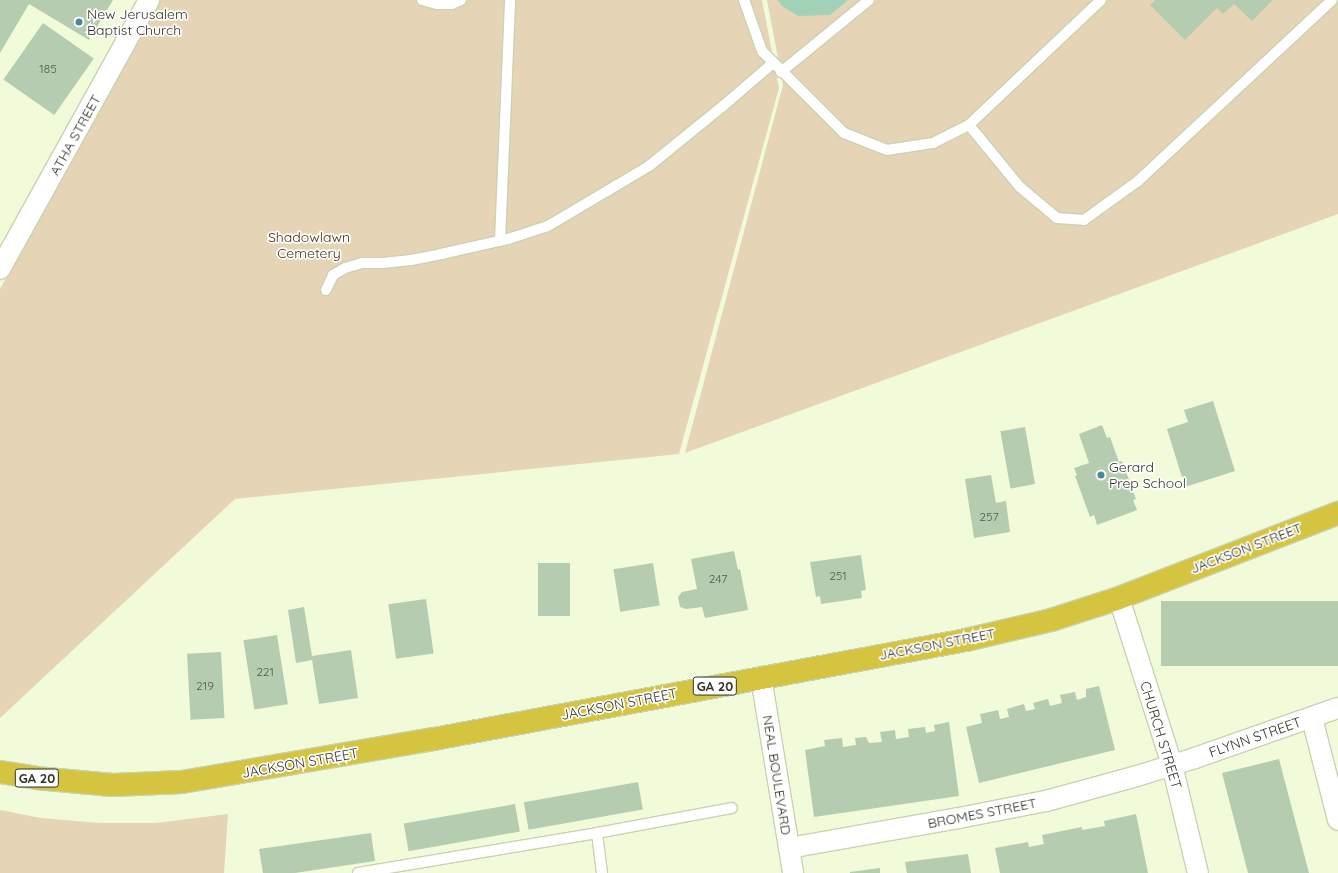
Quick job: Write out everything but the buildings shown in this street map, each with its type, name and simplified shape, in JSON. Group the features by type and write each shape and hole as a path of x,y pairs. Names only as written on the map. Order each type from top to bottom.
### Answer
{"highway":[{"name":"JACKSON STREET","path":"0,772 36,778 113,785 182,782 426,740 966,640 1051,620 1119,598 1338,513"}],"street":[{"name":"ATHA STREET","path":"0,269 149,0"},
{"name":"CHURCH STREET","path":"1119,598 1172,765 1198,873"},
{"name":"NEAL BOULEVARD","path":"761,677 793,873"},
{"name":"FLYNN STREET","path":"1172,765 1338,708"},
{"path":"1312,718 1338,820"},
{"name":"BROMES STREET","path":"789,848 960,818 1046,801 1172,765"}],"lane":[{"path":"422,0 437,4 452,4 461,0"},
{"path":"500,241 510,0"},
{"path":"744,0 762,51 781,72 844,133 887,150 933,143 969,125 1102,0"},
{"path":"781,72 869,0"},
{"path":"969,125 1020,187 1057,218 1084,220 1138,181 1332,0"},
{"path":"326,290 333,275 345,268 362,263 382,263 411,260 500,241 548,226 649,166 773,63"},
{"path":"358,873 403,869 732,808"},
{"path":"597,833 602,873"}],"green space":[{"name":"Shadowlawn Cemetery","path":"160,0 762,0 779,88 679,454 235,499 0,718 0,289"},
{"path":"767,0 1338,0 1338,214 685,453 783,85"},
{"path":"0,810 41,818 99,823 156,823 228,814 224,873 0,873"}],"shaded area":[{"path":"778,0 848,0 830,15 798,16 782,6"}],"place":[{"name":"New Jerusalem Baptist Church","path":"79,22"},
{"name":"Gerard Prep School","path":"1101,475"}]}
